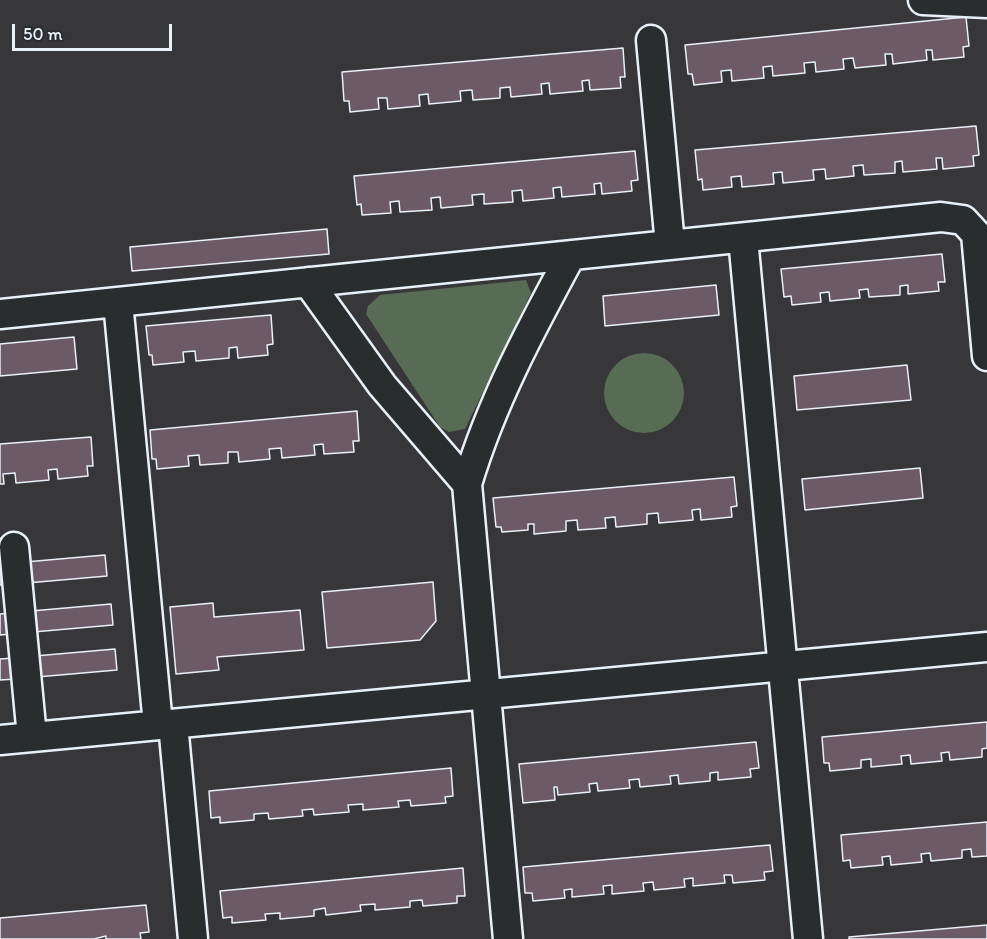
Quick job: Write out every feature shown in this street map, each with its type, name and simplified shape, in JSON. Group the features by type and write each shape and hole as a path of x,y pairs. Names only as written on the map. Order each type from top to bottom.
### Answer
{"street":[{"path":"923,0 987,3"},
{"path":"651,40 670,245"},
{"path":"0,314 941,218 963,220 976,234 987,356"},
{"path":"742,238 808,939"},
{"path":"508,939 467,484 479,444 527,337 572,255"},
{"path":"308,282 382,385 467,484"},
{"path":"118,302 193,939"},
{"path":"14,547 32,737"},
{"path":"0,740 987,647"}],"green space":[{"path":"526,280 531,293 465,429 449,432 440,427 366,314 368,306 380,295"},
{"path":"636,353 652,353 673,364 684,385 684,401 673,422 652,433 636,433 622,427 610,415 604,401 604,385 610,371 622,359"}],"building":[{"path":"966,17 969,46 963,47 964,57 933,60 932,50 926,50 927,60 893,64 892,54 885,54 886,65 855,68 853,58 843,59 844,69 816,72 815,62 804,63 805,73 773,76 772,66 763,67 764,78 732,81 731,70 721,71 722,82 694,85 692,74 688,74 685,45"},
{"path":"623,48 625,77 620,77 621,88 590,90 589,80 582,81 583,91 550,94 549,83 541,84 542,94 511,97 510,87 500,88 500,98 473,100 472,90 460,91 461,101 429,104 428,94 419,95 420,106 388,109 387,98 378,98 379,109 350,112 349,101 344,101 342,72"},
{"path":"976,126 979,155 973,156 974,166 943,169 942,158 936,158 937,169 903,172 902,161 895,162 895,173 864,175 863,165 853,166 854,176 826,179 825,169 813,170 814,180 783,183 782,172 773,173 774,184 742,187 741,176 731,177 732,187 703,190 702,179 698,180 695,150"},
{"path":"635,151 638,180 631,181 632,191 602,194 601,183 594,184 595,194 562,197 561,187 553,188 554,198 523,201 522,190 512,191 513,202 484,204 484,194 472,195 473,205 441,208 440,197 431,198 432,210 400,212 399,201 390,202 391,213 362,215 361,204 357,205 354,176"},
{"path":"327,229 329,254 132,271 130,247"},
{"path":"942,254 945,282 938,282 939,291 908,294 908,285 900,286 900,295 869,297 868,289 859,290 860,298 830,301 829,292 820,293 821,302 792,305 791,296 784,297 781,269"},
{"path":"716,285 719,315 605,326 603,296"},
{"path":"271,315 273,344 267,345 268,355 238,358 237,347 229,348 229,358 196,361 195,351 183,352 184,362 153,365 152,355 149,355 146,326"},
{"path":"74,337 77,369 0,376 0,344"},
{"path":"907,365 911,400 797,410 794,376"},
{"path":"357,411 359,441 353,441 354,452 324,454 323,444 314,445 315,455 282,458 281,448 269,449 270,459 239,462 238,452 228,452 228,463 200,465 199,455 188,456 189,466 157,469 156,459 152,459 150,430"},
{"path":"91,437 93,466 87,466 88,476 58,479 57,469 48,470 49,480 16,483 15,473 3,474 4,484 0,484 0,444"},
{"path":"920,468 923,498 805,510 802,479"},
{"path":"734,477 737,506 731,507 732,517 701,520 700,509 692,510 693,520 659,523 658,513 647,514 647,524 616,527 615,517 605,518 606,528 578,530 577,520 566,521 566,531 534,534 534,524 528,524 528,530 502,532 501,527 496,527 493,498"},
{"path":"105,555 107,576 27,583 25,562"},
{"path":"0,564 4,564 6,585 0,585"},
{"path":"433,582 436,621 420,640 327,648 322,592"},
{"path":"213,603 214,617 300,610 304,650 217,657 219,670 176,674 170,607"},
{"path":"111,604 113,625 33,632 31,611"},
{"path":"10,613 12,634 0,635 0,614"},
{"path":"115,649 117,670 37,677 35,656"},
{"path":"14,658 16,679 0,680 0,659"},
{"path":"987,722 987,748 982,749 982,757 950,760 949,752 941,753 942,761 911,764 910,755 901,756 902,764 871,767 871,759 861,760 861,768 830,771 829,763 824,763 822,737"},
{"path":"756,742 759,768 750,769 751,777 718,780 718,772 710,773 710,781 679,784 678,775 670,776 671,784 640,787 639,779 629,780 630,788 598,791 597,783 589,784 590,792 558,795 557,787 554,787 555,800 523,803 519,764"},
{"path":"451,768 453,796 445,797 446,803 411,806 410,800 398,801 399,807 363,810 363,804 348,805 349,812 314,815 313,809 302,810 303,816 269,819 268,813 254,814 254,820 220,823 220,817 211,818 209,791"},
{"path":"987,822 987,856 972,857 971,849 962,850 962,858 931,861 930,853 921,854 922,862 891,865 890,856 882,857 883,865 851,868 850,860 843,861 841,835"},
{"path":"770,845 773,871 764,872 765,880 733,883 732,875 724,875 725,883 693,886 693,878 684,879 685,887 654,890 653,882 643,883 644,891 612,894 612,885 603,886 604,894 572,897 572,889 564,890 565,898 533,901 532,893 525,893 523,867"},
{"path":"463,868 465,896 457,896 457,903 423,906 422,900 410,901 410,907 375,910 375,904 360,905 361,911 326,915 325,908 314,910 314,916 280,919 280,913 265,914 266,920 232,923 232,917 223,918 220,891"},
{"path":"146,905 149,932 140,933 141,939 106,939 106,936 94,939 0,939 0,918"},
{"path":"987,925 987,939 849,939 849,937"}]}
